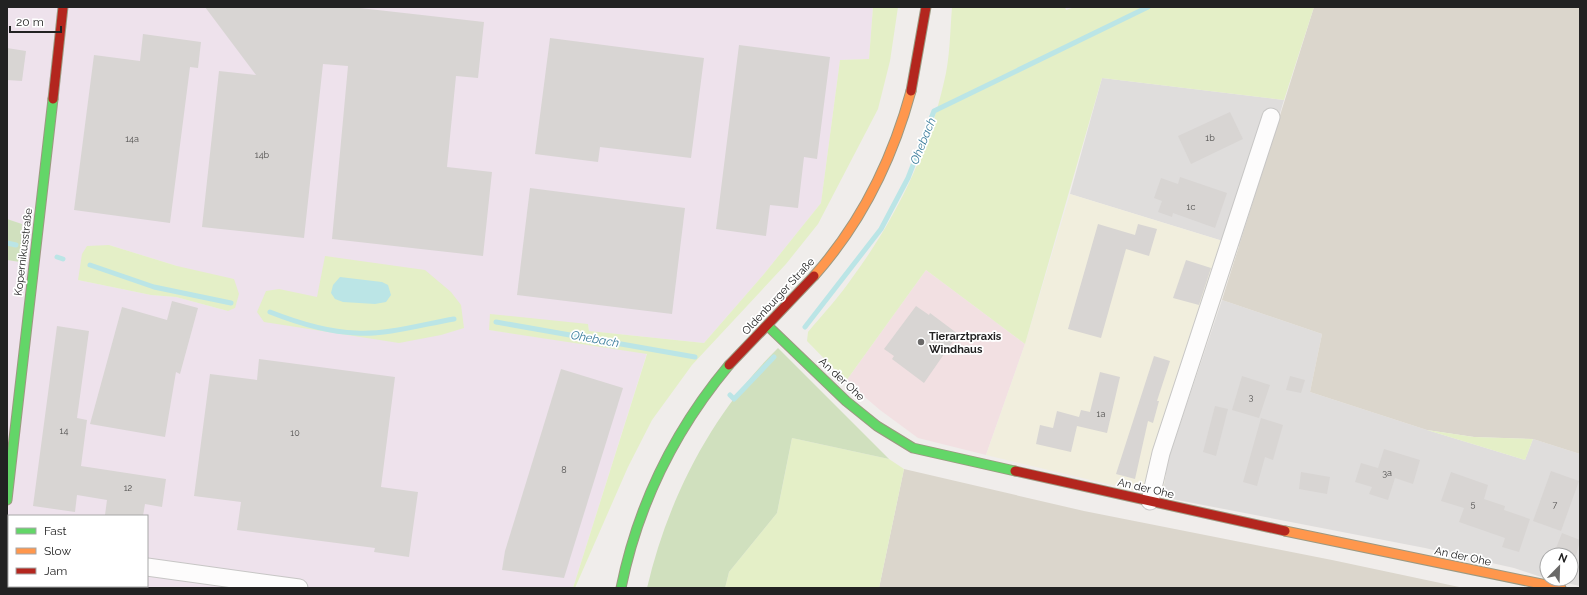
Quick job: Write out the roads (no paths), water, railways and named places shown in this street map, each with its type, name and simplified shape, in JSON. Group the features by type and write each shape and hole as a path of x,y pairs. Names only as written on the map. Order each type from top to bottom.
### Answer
{"street":[{"name":"Kopernikusstraße","path":"7,500 63,7"},
{"name":"Oldenburger Straße","path":"621,588 623,573 638,522 656,477 683,426 706,393 732,362 768,326 830,258 861,214 887,164 903,120 918,60 926,7"},
{"path":"1150,502 1161,453 1272,117"},
{"name":"An der Ohe","path":"768,326 846,401 877,426 913,448 1150,502 1561,588"},
{"path":"148,567 299,588"}],"water":[{"path":"340,277 382,282 388,285 391,295 386,302 375,304 343,302 335,299 331,293 333,285"}],"waterway":[{"name":"Ohebach","path":"805,327 881,229 908,178 934,111 1148,7"},
{"path":"7,243 16,245"},
{"path":"57,257 63,259"},
{"path":"90,265 154,287 231,303"},
{"path":"270,312 312,326 334,331 356,333 393,331 454,319"},
{"name":"Ohebach","path":"496,322 695,357"},
{"name":"Ohebach","path":"730,395 734,399 774,357"}],"place":[{"name":"Tierarztpraxis Windhaus","path":"921,342"}]}
